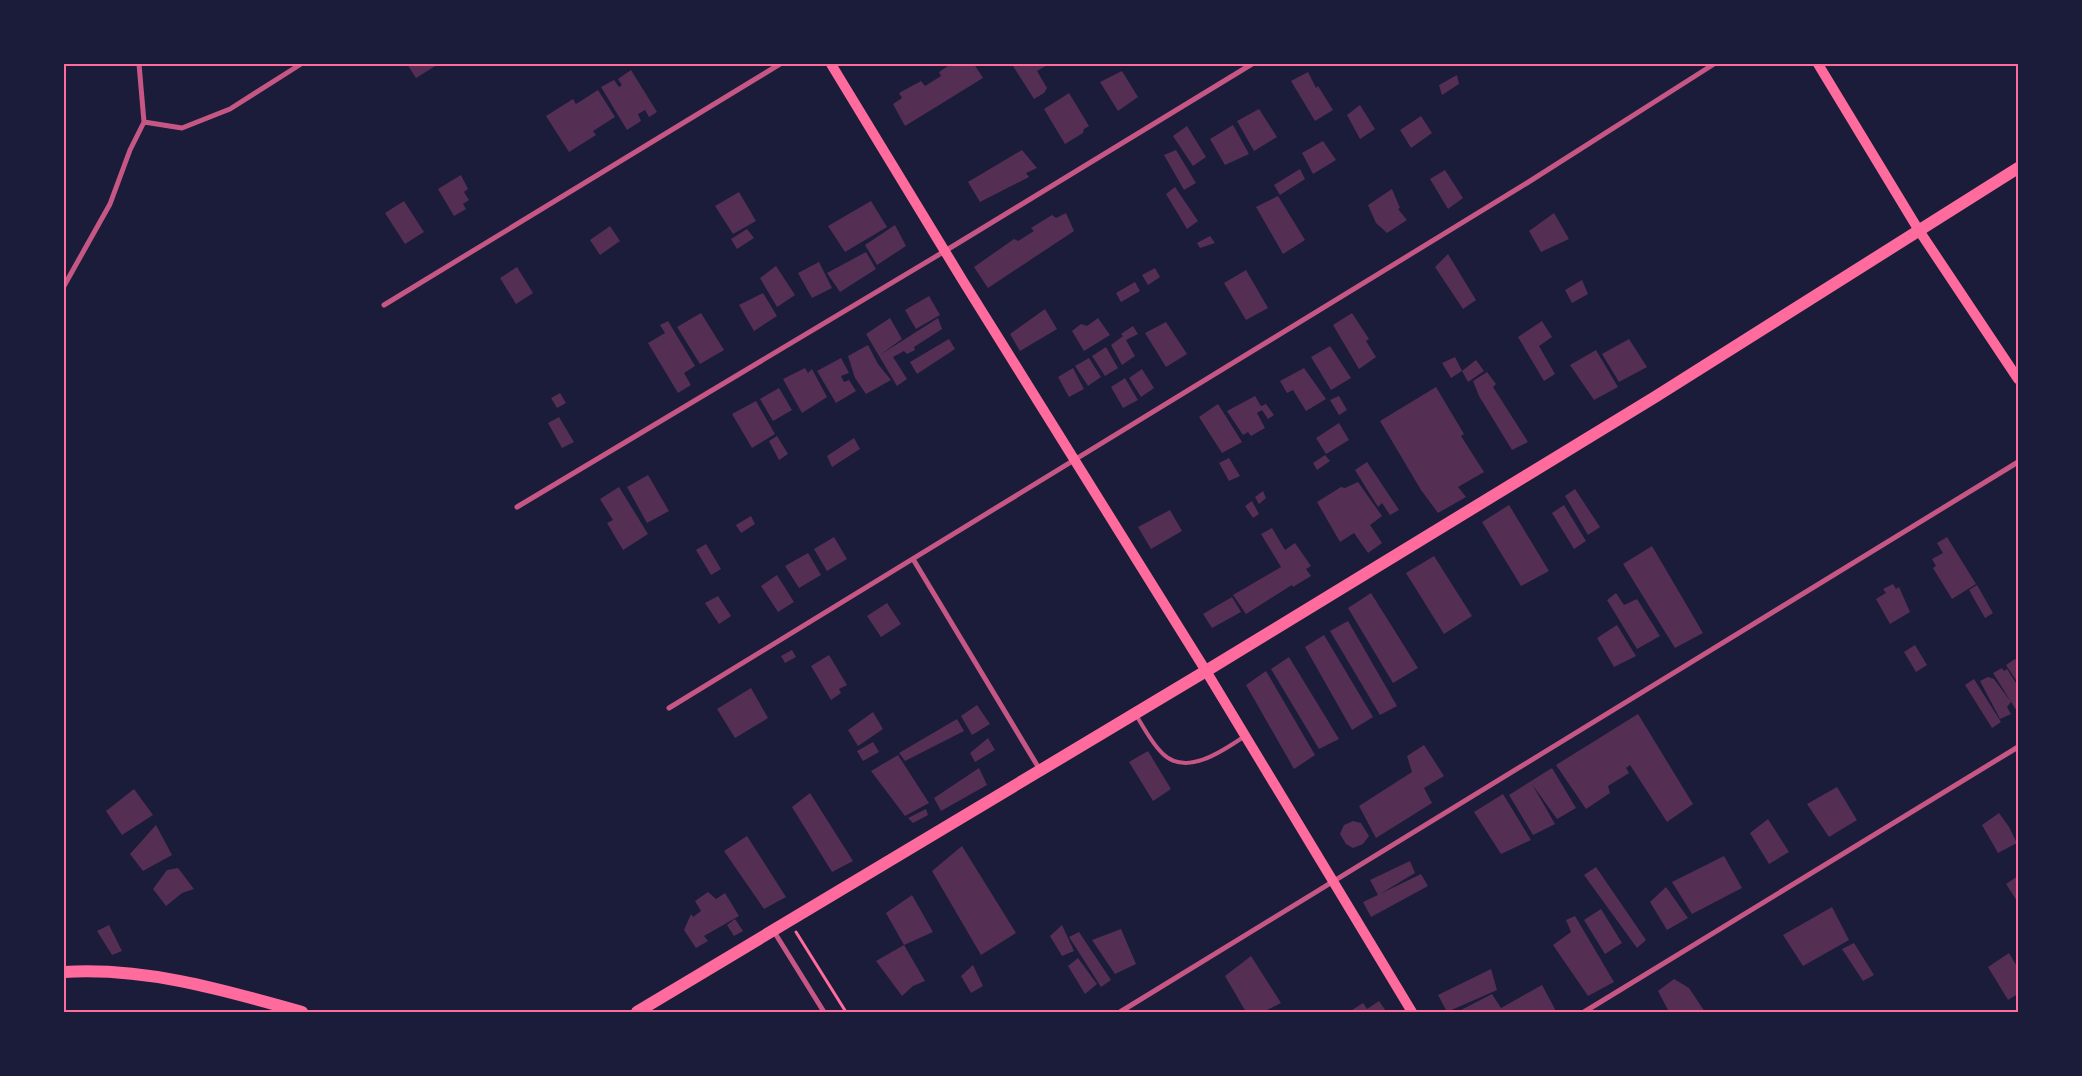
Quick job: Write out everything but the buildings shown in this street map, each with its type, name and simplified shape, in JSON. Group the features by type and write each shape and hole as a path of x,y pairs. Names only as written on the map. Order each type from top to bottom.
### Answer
{"main road":[{"path":"831,64 1206,670 1412,1012"},
{"path":"1818,64 1918,229 2018,379"},
{"path":"637,1012 1135,714 1646,402 1918,229 2018,168"},
{"path":"64,972 125,972 171,979 302,1012"}],"street":[{"path":"64,286 110,204 130,150 144,122 139,64"},
{"path":"144,122 182,128 230,109 301,64"},
{"path":"384,305 780,64"},
{"path":"517,507 945,251 1252,64"},
{"path":"669,708 1527,183 1714,64"},
{"path":"1120,1012 2018,462"},
{"path":"913,560 1040,770"},
{"path":"1584,1012 2018,747"},
{"path":"773,930 824,1012"}],"lane":[{"path":"1135,714 1164,755 1175,762 1197,761 1212,756 1245,735"}],"path":[{"path":"789,920 846,1012"}]}
